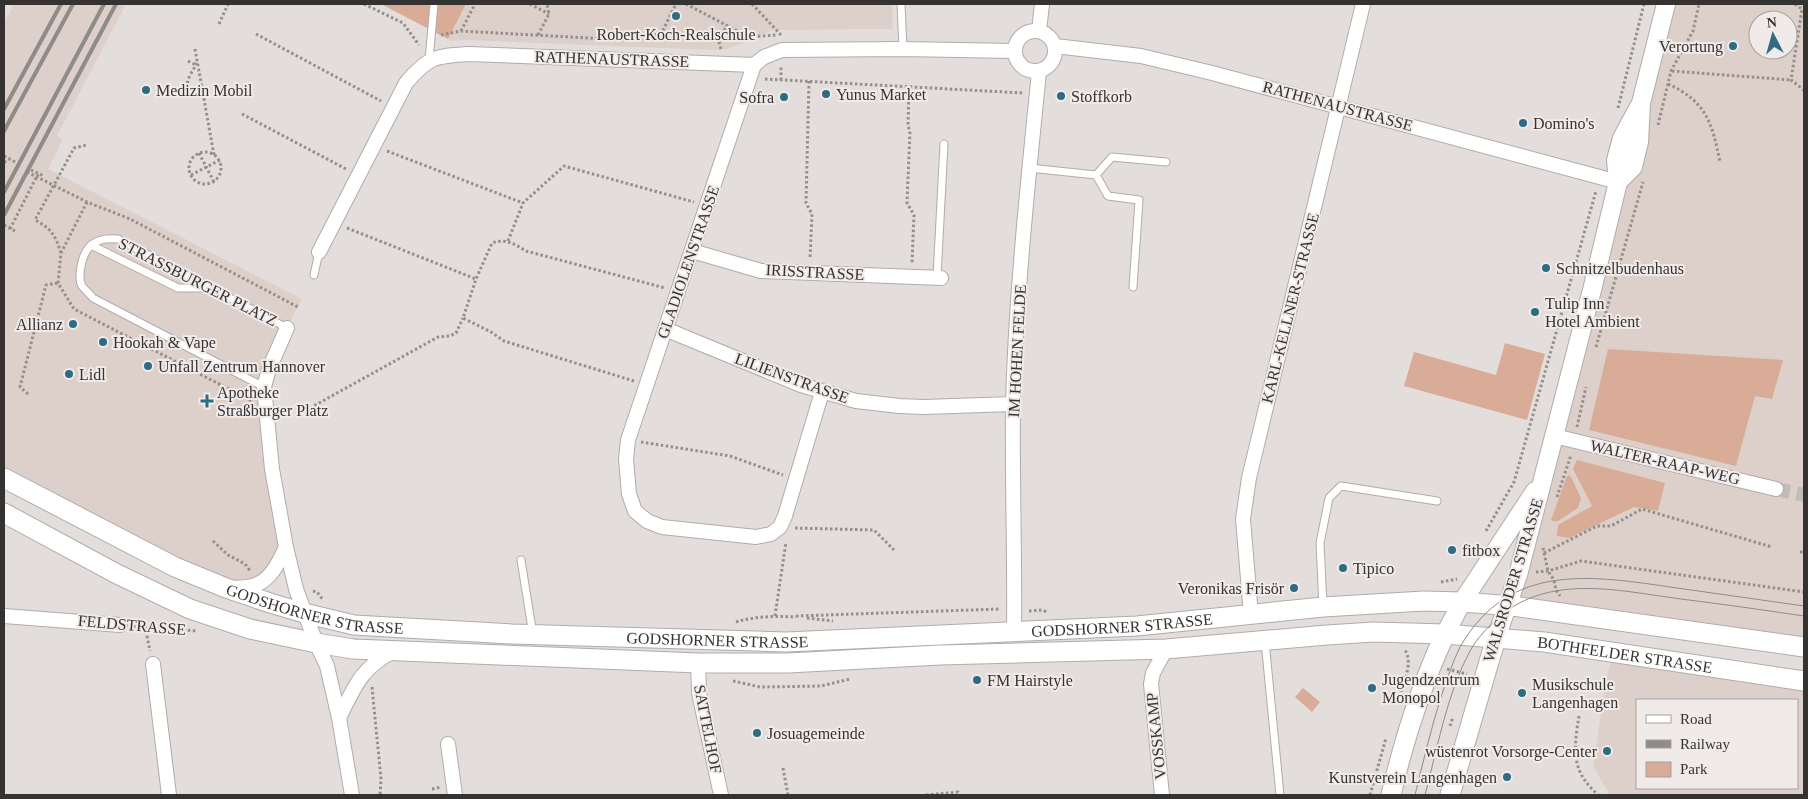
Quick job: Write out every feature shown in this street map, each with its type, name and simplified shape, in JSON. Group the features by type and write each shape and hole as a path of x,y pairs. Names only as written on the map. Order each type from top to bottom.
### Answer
{"main road":[{"name":"GODSHORNER STRASSE","path":"4,478 175,567 226,588 304,613 354,625 533,635 786,642 1138,626 1323,607 1424,601 1462,602"},
{"name":"GODSHORNER STRASSE","path":"4,513 117,574 190,609 250,629 352,649 698,663 788,664 940,655 1166,649 1374,632 1445,634"},
{"name":"BOTHFELDER STRASSE","path":"1462,602 1555,612 1804,647"},
{"name":"BOTHFELDER STRASSE","path":"1445,634 1544,642 1804,681"},
{"name":"WALSRODER STRASSE","path":"1391,795 1400,755 1430,666 1445,634"},
{"name":"WALSRODER STRASSE","path":"1450,795 1496,638"}],"street":[{"path":"1039,31 1042,4"},
{"name":"KARL-KELLNER-STRASSE","path":"1251,615 1243,519 1249,478 1363,4"},
{"name":"WALSRODER STRASSE","path":"1496,638 1518,575 1594,286 1618,182 1633,167 1639,142 1641,103 1666,4"},
{"path":"1039,31 1049,36 1055,46 1052,62 1039,72 1021,67 1016,59 1014,50 1022,35 1039,31"},
{"name":"RATHENAUSTRASSE","path":"1055,46 1141,56 1339,106 1618,182"},
{"path":"754,65 764,57 782,50 1014,50"},
{"name":"RATHENAUSTRASSE","path":"429,60 444,56 468,54 754,65"},
{"path":"319,252 406,84 416,71 429,60"},
{"name":"GLADIOLENSTRASSE","path":"754,65 628,440 626,459 629,494 635,511 647,521 662,527 756,538 772,534 780,527"},
{"name":"IM HOHEN FELDE","path":"1014,631 1013,404 1018,307 1039,72"},
{"name":"IRISSTRASSE","path":"692,251 761,271 939,278"},
{"name":"STRASSBURGER PLATZ","path":"287,328 264,387 272,469 286,547 296,589 316,643 327,666 339,718 352,795"},
{"name":"LILIENSTRASSE","path":"665,329 822,392 856,401 899,406 934,407 1013,404"},
{"path":"780,527 785,516 822,392"},
{"name":"WALTER-RAAP-WEG","path":"1554,436 1776,489"},
{"name":"WALSRODER STRASSE","path":"1445,634 1462,602 1542,480"},
{"path":"226,588 253,586 263,582 275,568 286,547"},
{"name":"FELDSTRASSE","path":"4,616 120,624"},
{"name":"VOSSKAMP","path":"1162,795 1151,684 1153,673 1166,649"},
{"path":"339,718 363,674 377,660 392,652"},
{"name":"SATTELHOF","path":"698,663 699,693 720,795"},
{"path":"153,664 169,795"},
{"path":"448,744 455,795"}],"lane":[{"path":"429,60 434,4"},
{"path":"901,4 903,49"},
{"path":"939,278 944,144"},
{"path":"1096,175 1112,157 1166,162"},
{"path":"1029,168 1096,175"},
{"path":"1096,175 1108,196 1139,200 1133,287"},
{"name":"STRASSBURGER PLATZ","path":"91,245 108,238 118,239 287,328"},
{"path":"209,288 178,288 91,245 84,254 80,271 82,285 93,298 264,387"},
{"path":"314,275 319,252"},
{"path":"1323,607 1320,542 1329,498 1340,486 1437,501"},
{"path":"521,560 533,635"},
{"path":"1265,640 1280,795"}],"path":[{"path":"364,4 403,23 429,60"},
{"path":"461,31 475,4"},
{"path":"530,4 549,14"},
{"path":"538,35 549,14 548,4"},
{"path":"431,37 461,31 625,40 660,34 676,4"},
{"path":"686,4 749,37 782,35"},
{"path":"1617,112 1644,4"},
{"path":"1657,130 1672,71 1693,31 1699,4"},
{"path":"1791,80 1802,9 1795,4"},
{"path":"219,24 228,5"},
{"path":"725,64 718,42 727,25"},
{"path":"256,34 394,109"},
{"path":"195,49 196,64 214,154"},
{"path":"188,61 196,64"},
{"path":"196,64 186,86 188,89 204,97"},
{"path":"1672,71 1791,80 1804,90"},
{"path":"750,79 1036,94"},
{"path":"809,81 806,202 812,214 810,272"},
{"path":"1646,82 1668,84 1684,91 1701,108 1710,120 1720,162"},
{"path":"909,87 908,126 910,131 907,203 914,215 911,276"},
{"path":"242,114 359,176"},
{"path":"61,253 48,226 35,220 74,148 87,145"},
{"path":"375,146 523,202"},
{"path":"209,152 214,154 220,160 221,174 214,182 208,184 197,182 189,170 191,160 199,153 209,152"},
{"path":"199,153 214,182"},
{"path":"5,160 17,163"},
{"path":"191,175 220,160"},
{"path":"508,241 523,202 564,166 707,205"},
{"path":"29,171 87,202 130,219 298,308"},
{"path":"38,175 44,176"},
{"path":"10,229 38,175"},
{"path":"1595,353 1645,176"},
{"path":"1486,532 1514,482 1600,177"},
{"path":"87,202 61,253 58,282 74,309 266,409"},
{"path":"335,223 476,279"},
{"path":"4,226 15,231"},
{"path":"310,408 438,337 450,336 456,333 492,243 500,240 508,241 526,251 678,292"},
{"path":"28,394 20,387 46,285 58,282"},
{"path":"463,318 504,341 647,385"},
{"path":"1568,466 1588,380"},
{"path":"628,440 730,456 795,479"},
{"path":"1544,553 1597,526 1611,526 1642,509 1666,518 1772,547"},
{"path":"780,527 874,530 894,550"},
{"path":"212,541 228,555 246,564 254,577"},
{"path":"1542,542 1548,571 1554,580 1556,590 1560,596 1555,612"},
{"path":"775,616 785,545"},
{"path":"1548,571 1581,561 1656,569 1804,591"},
{"path":"1438,582 1457,579 1462,572"},
{"path":"796,616 997,609 1014,611"},
{"name":"FELDSTRASSE","path":"120,624 203,631"},
{"path":"145,626 153,664"},
{"path":"1395,710 1409,665 1408,655 1403,647"},
{"path":"1409,665 1450,669 1483,679"},
{"path":"373,679 372,696 381,778 380,795"},
{"path":"1579,716 1575,752 1578,766 1581,776 1598,795"},
{"path":"1370,795 1386,737"},
{"path":"783,768 788,795"},
{"path":"926,795 958,792 959,795"}],"shaded area":[{"path":"14,4 126,4 57,136 63,139 48,169 302,299 287,328 264,387 286,547 263,582 226,588 4,480 4,23"},
{"name":"Robert-Koch-Realschule","path":"466,4 892,4 893,29 773,30 742,44 726,49 712,50 450,41 448,39"},
{"path":"1666,4 1804,4 1804,648 1513,606 1618,182"},
{"path":"1611,660 1804,682 1804,795 1610,795 1593,766 1606,680"}],"green space":[{"path":"381,4 466,4 448,39"},
{"path":"1505,343 1545,354 1527,420 1404,386 1414,352 1496,375"},
{"path":"1608,349 1783,360 1772,399 1755,396 1736,466 1589,430"},
{"path":"1577,460 1665,483 1658,511 1634,507 1569,538 1557,536 1558,525 1592,506 1573,469"},
{"path":"1570,475 1581,498 1578,508 1558,521 1553,521 1551,520 1567,476"},
{"path":"1303,688 1320,702 1312,712 1295,697"}],"tunnel":[{"path":"1776,489 1804,495"}],"tram line":[{"path":"1415,795 1430,733 1452,665 1460,647 1480,619 1503,599 1529,587 1556,580 1585,578 1615,580 1804,606"},
{"path":"1425,795 1443,722 1462,667 1473,646 1483,633 1499,617 1519,603 1540,594 1586,588 1634,592 1804,616"}],"railway":[{"path":"4,109 61,4"},
{"path":"4,131 73,4"},
{"path":"4,192 104,4"},
{"path":"4,215 116,4"}],"place":[{"name":"Robert-Koch-Realschule","path":"676,16"},
{"name":"Verortung","path":"1733,46"},
{"name":"Medizin Mobil","path":"146,90"},
{"name":"Yunus Market","path":"826,94"},
{"name":"Stoffkorb","path":"1061,96"},
{"name":"Sofra","path":"784,97"},
{"name":"Domino's","path":"1523,123"},
{"name":"Schnitzelbudenhaus","path":"1546,268"},
{"name":"Tulip Inn Hotel Ambient","path":"1535,312"},
{"name":"Allianz","path":"73,324"},
{"name":"Hookah & Vape","path":"103,342"},
{"name":"Unfall Zentrum Hannover","path":"148,366"},
{"name":"Lidl","path":"69,374"},
{"name":"Apotheke Straßburger Platz","path":"207,401"},
{"name":"fitbox","path":"1452,550"},
{"name":"Tipico","path":"1343,568"},
{"name":"Veronikas Frisör","path":"1294,588"},
{"name":"FM Hairstyle","path":"977,680"},
{"name":"Jugendzentrum Monopol","path":"1372,688"},
{"name":"Musikschule Langenhagen","path":"1522,693"},
{"name":"Josuagemeinde","path":"757,733"},
{"name":"wüstenrot Vorsorge-Center","path":"1607,751"},
{"name":"Kunstverein Langenhagen","path":"1507,777"}]}
